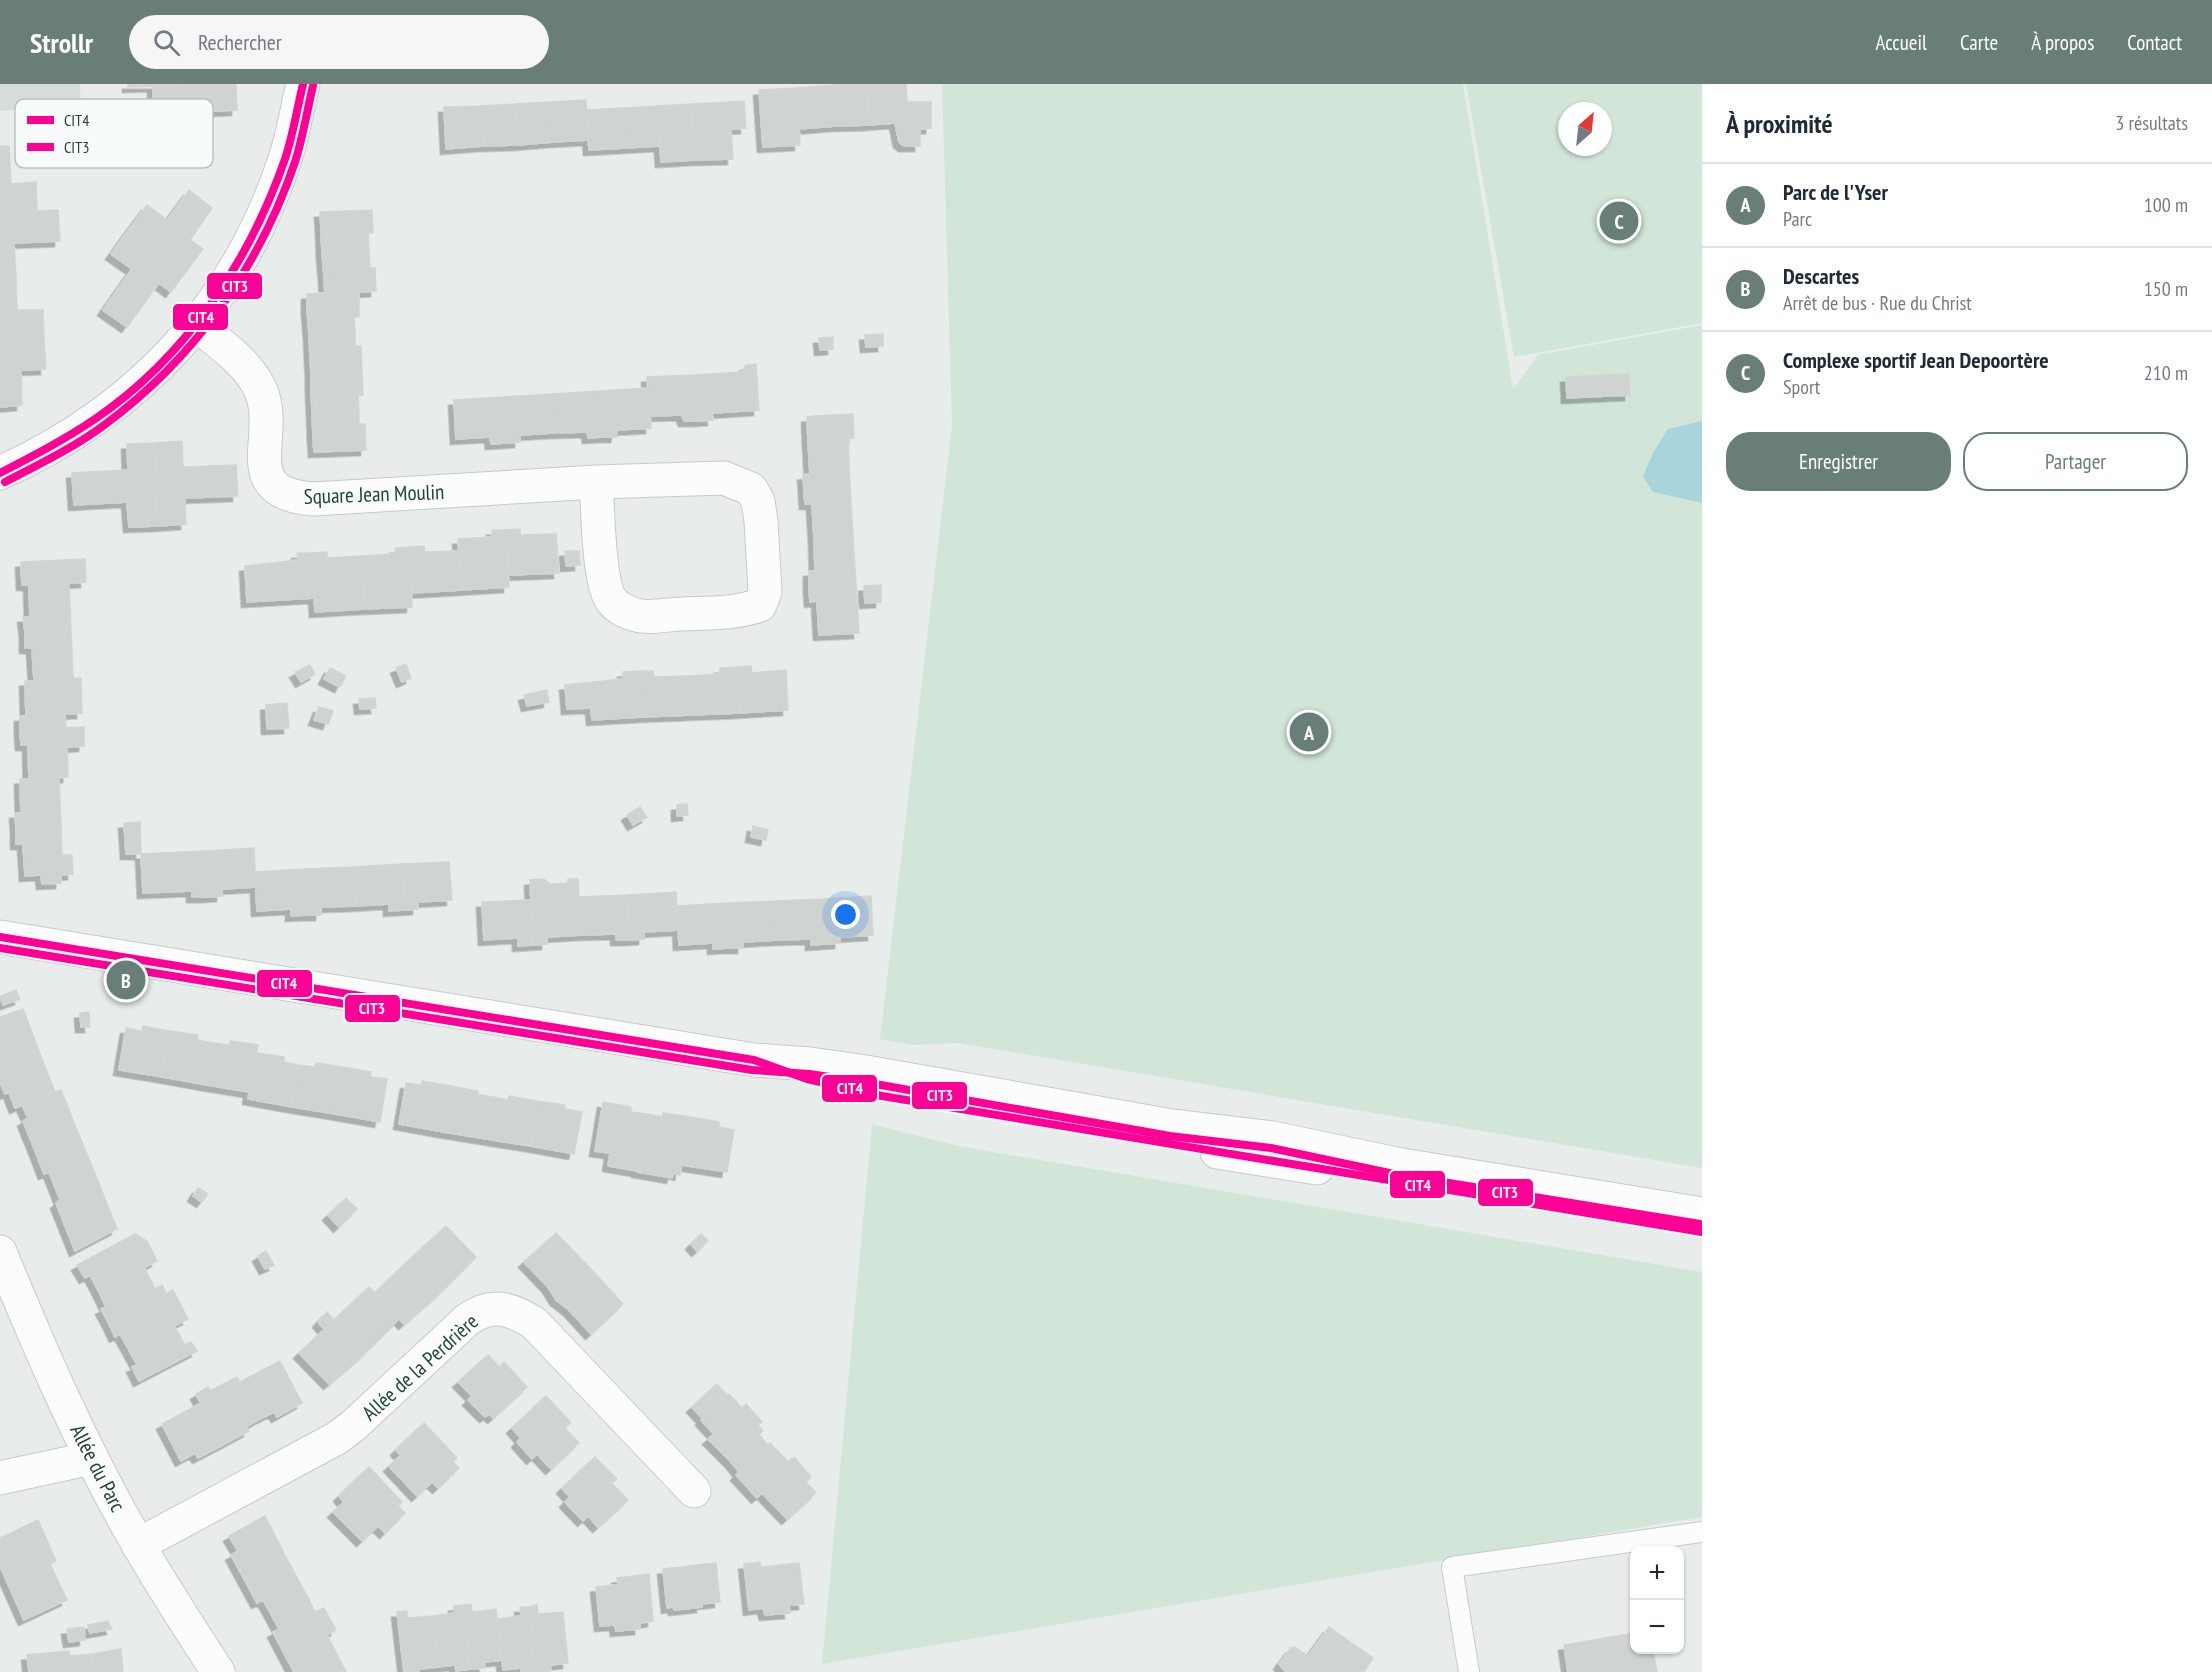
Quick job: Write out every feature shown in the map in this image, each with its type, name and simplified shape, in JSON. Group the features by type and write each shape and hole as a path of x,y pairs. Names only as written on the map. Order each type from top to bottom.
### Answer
{"street":[{"path":"0,473 56,446 123,400 197,325 251,242 285,158 303,84"},
{"name":"Square Jean Moulin","path":"197,325 251,373 262,393 265,416 265,462 269,479 279,490 292,497 313,499 596,482 724,478 740,482 751,489 758,501 765,592 760,605 750,609 721,612 638,616 612,602 606,591 603,569 596,482"},
{"path":"0,937 754,1060 836,1068 1172,1126 1273,1138 1386,1162 1702,1214"},
{"path":"754,1060 807,1079 854,1091 1702,1232"},
{"name":"Allée du Parc","path":"0,1252 36,1338 92,1458 138,1545 218,1672"},
{"name":"Allée de la Perdrière","path":"138,1545 337,1438 468,1320 478,1312 490,1309 520,1314 534,1323 694,1491"},
{"path":"0,1478 92,1458"}],"lane":[{"path":"1469,1672 1452,1567 1702,1532"}],"shaded area":[{"path":"0,84 80,84 81,99 15,99 15,110 0,111"}],"green space":[{"path":"942,84 1463,84 1513,389 1538,355 1702,325 1702,1168 958,1043 911,1045 880,1039 952,425"},
{"path":"1466,84 1702,84 1702,323 1514,357"},
{"path":"872,1124 958,1146 1702,1272 1702,1517 822,1664"}],"water":[{"path":"1702,421 1702,503 1653,492 1643,476 1654,451 1668,429"}],"building":[{"path":"128,84 223,84 128,87"},
{"path":"236,84 237,110 213,111 213,99 153,99 153,87"},
{"path":"868,84 870,125 835,126 833,85"},
{"path":"868,84 906,84 907,102 931,102 931,128 920,129 920,146 904,146 899,142 895,123 870,125"},
{"path":"833,85 835,126 799,129 797,88"},
{"path":"797,88 800,145 763,147 759,90"},
{"path":"586,100 588,140 553,142 551,102"},
{"path":"744,101 746,128 731,129 729,102"},
{"path":"551,102 553,142 519,145 516,104"},
{"path":"729,102 733,159 695,160 692,104"},
{"path":"516,104 519,145 483,146 481,106"},
{"path":"692,104 695,160 661,162 657,106"},
{"path":"481,106 483,146 446,149 444,107"},
{"path":"657,106 659,146 625,148 622,108"},
{"path":"622,108 625,148 589,150 586,110"},
{"path":"0,146 9,146 11,184 36,182 37,211 0,212"},
{"path":"189,190 212,208 190,240 203,249 188,269 129,229 147,205 167,220"},
{"path":"58,210 60,241 14,243 16,276 0,276 0,212"},
{"path":"372,210 373,233 368,233 369,251 327,253 326,229 321,228 320,212"},
{"path":"321,228 326,229 327,253 322,253"},
{"path":"129,229 188,269 171,292 159,283 127,327 103,310 132,269 111,254"},
{"path":"369,251 370,268 375,268 376,291 325,294 324,276 328,277 327,253"},
{"path":"322,253 327,253 328,277 324,276"},
{"path":"0,276 16,276 17,310 43,310 44,339 0,341"},
{"path":"359,292 359,317 354,317 355,331 313,334 312,309 307,309 307,294"},
{"path":"307,309 312,309 313,334 309,334"},
{"path":"355,331 355,346 361,346 362,371 311,373 310,358 314,358 313,334"},
{"path":"309,334 313,334 314,358 310,358"},
{"path":"883,334 883,346 866,347 865,335"},
{"path":"833,337 833,349 820,350 819,338"},
{"path":"44,339 46,369 21,370 22,405 0,407 0,341"},
{"path":"756,364 759,410 712,413 713,420 698,421 695,375 742,372 746,365"},
{"path":"362,371 363,395 358,395 359,410 317,412 316,387 311,388 311,373"},
{"path":"1629,374 1630,395 1567,398 1566,377"},
{"path":"695,375 698,421 684,421 682,415 650,416 647,377"},
{"path":"316,387 317,412 312,412 311,388"},
{"path":"648,388 651,428 617,430 616,437 602,437 600,391"},
{"path":"600,391 602,437 588,438 587,432 553,433 551,394"},
{"path":"551,394 553,433 520,435 520,442 506,443 503,397"},
{"path":"503,397 506,443 491,444 490,437 456,439 454,400"},
{"path":"359,410 359,424 365,424 366,450 314,452 313,436 317,436 317,412"},
{"path":"312,412 317,412 317,436 313,436"},
{"path":"853,414 854,438 848,439 850,487 804,489 803,475 810,474 808,441 815,441 814,416"},
{"path":"814,416 815,441 808,441 807,417"},
{"path":"182,441 183,467 236,465 238,496 185,498 186,524 158,526 154,443"},
{"path":"154,443 158,526 129,527 127,502 74,505 72,473 128,470 127,444"},
{"path":"850,487 853,536 814,538 812,504 805,504 804,489"},
{"path":"520,529 520,535 556,534 559,573 508,575 505,530"},
{"path":"492,530 505,530 509,587 461,590 458,539 492,537"},
{"path":"853,536 856,584 809,587 809,571 815,571 814,538"},
{"path":"424,546 425,552 458,551 461,590 411,593 409,547"},
{"path":"409,547 412,607 364,609 361,556 395,554 395,548"},
{"path":"565,551 579,551 580,565 566,566"},
{"path":"327,552 327,558 361,556 364,609 315,612 312,553"},
{"path":"297,553 312,553 314,598 247,602 245,566 298,560"},
{"path":"85,559 86,582 69,583 71,629 25,632 23,617 30,617 29,585 22,585 21,562"},
{"path":"856,584 859,633 819,635 817,601 810,602 809,587"},
{"path":"881,585 881,602 865,603 864,586"},
{"path":"71,629 73,678 34,680 32,648 25,648 25,632"},
{"path":"406,664 411,678 402,682 396,668"},
{"path":"310,665 315,674 301,682 295,672"},
{"path":"751,666 752,673 786,670 788,710 739,713 736,667"},
{"path":"736,667 739,713 690,715 688,676 720,674 720,668"},
{"path":"330,668 346,676 340,687 324,679"},
{"path":"639,671 653,671 654,677 688,676 690,715 641,717"},
{"path":"639,671 641,717 592,720 591,708 567,709 565,685 623,679 623,672"},
{"path":"81,678 82,713 65,714 66,727 20,730 20,716 26,716 25,681"},
{"path":"547,690 549,702 527,706 524,695"},
{"path":"375,698 376,708 360,709 359,699"},
{"path":"287,703 289,728 267,729 266,705"},
{"path":"319,707 333,711 328,724 314,720"},
{"path":"84,727 84,746 67,747 68,777 29,779 28,745 21,745 20,730"},
{"path":"59,777 61,826 16,828 15,813 21,813 20,779"},
{"path":"687,804 688,815 677,816 677,805"},
{"path":"640,807 647,817 633,825 627,815"},
{"path":"140,822 141,854 126,854 124,823"},
{"path":"61,826 62,855 72,855 73,874 61,875 61,883 42,884 41,875 25,876 23,844 16,844 16,828"},
{"path":"753,826 768,830 766,840 751,837"},
{"path":"254,848 256,887 222,889 222,896 208,897 205,851"},
{"path":"205,851 208,897 192,897 192,891 143,893 141,854"},
{"path":"449,862 452,900 418,902 418,909 404,910 402,864"},
{"path":"402,864 404,910 389,911 389,904 355,906 353,867"},
{"path":"353,867 355,906 321,907 321,915 307,915 304,869"},
{"path":"304,869 307,915 291,916 291,909 257,911 255,872"},
{"path":"544,879 550,884 568,883 568,879 578,879 581,935 547,937 547,944 533,945 530,880"},
{"path":"676,892 679,930 644,932 644,939 630,940 628,895"},
{"path":"628,895 630,940 616,940 616,934 581,935 579,897"},
{"path":"871,896 873,935 840,937 840,943 825,944 823,899"},
{"path":"823,899 825,944 811,945 811,939 777,940 775,901"},
{"path":"530,900 533,945 518,946 518,938 484,940 482,902"},
{"path":"775,901 777,940 743,942 743,948 728,948 726,903"},
{"path":"726,903 728,948 713,949 713,943 679,945 677,906"},
{"path":"16,990 20,999 3,1005 0,996"},
{"path":"23,1009 39,1051 0,1066 0,1017"},
{"path":"89,1012 90,1027 81,1027 80,1013"},
{"path":"143,1026 170,1031 162,1077 119,1070 126,1028 142,1031"},
{"path":"170,1031 198,1035 197,1040 213,1043 206,1085 162,1077"},
{"path":"230,1041 258,1045 249,1092 206,1085 213,1043 229,1045"},
{"path":"39,1051 55,1092 15,1108 9,1092 5,1094 0,1082 0,1066"},
{"path":"256,1053 284,1057 284,1062 299,1065 292,1107 248,1099"},
{"path":"316,1063 343,1067 335,1114 292,1107 299,1065 315,1067"},
{"path":"343,1067 371,1072 370,1077 387,1079 380,1122 335,1114"},
{"path":"422,1081 451,1086 443,1132 399,1124 406,1083 422,1085"},
{"path":"451,1086 478,1091 477,1094 493,1097 486,1139 443,1132"},
{"path":"61,1090 77,1130 34,1148 23,1121 28,1118 22,1105"},
{"path":"509,1096 537,1101 530,1146 486,1139 493,1097 508,1100"},
{"path":"537,1101 565,1105 565,1109 582,1112 574,1154 530,1146"},
{"path":"603,1102 631,1107 631,1112 647,1114 637,1171 608,1166 610,1153 595,1151"},
{"path":"663,1113 690,1117 680,1175 673,1173 672,1178 637,1172 647,1114 662,1117"},
{"path":"690,1117 719,1122 719,1127 734,1130 727,1172 681,1165"},
{"path":"77,1130 94,1171 55,1187 49,1172 44,1174 34,1148"},
{"path":"94,1171 117,1229 75,1251 56,1203 60,1200 55,1187"},
{"path":"198,1188 208,1194 202,1202 193,1196"},
{"path":"346,1198 357,1209 339,1227 328,1215"},
{"path":"446,1226 476,1257 441,1292 410,1259"},
{"path":"556,1233 590,1268 556,1300 548,1287 524,1262"},
{"path":"135,1234 147,1241 157,1261 99,1292 90,1275 85,1278 77,1265"},
{"path":"701,1234 708,1241 697,1251 691,1244"},
{"path":"266,1251 274,1265 265,1269 258,1256"},
{"path":"410,1259 441,1292 404,1324 375,1293"},
{"path":"144,1267 155,1289 162,1285 166,1294 109,1324 101,1309 106,1307 99,1292"},
{"path":"590,1268 623,1304 591,1334 569,1310 556,1300"},
{"path":"369,1287 399,1319 365,1353 334,1320"},
{"path":"173,1290 188,1319 129,1350 120,1334 115,1337 109,1324"},
{"path":"327,1312 334,1320 324,1329 318,1322"},
{"path":"334,1320 365,1353 329,1384 299,1353"},
{"path":"174,1326 185,1345 191,1342 197,1351 139,1381 132,1367 137,1365 129,1350"},
{"path":"488,1355 511,1379 516,1375 527,1387 493,1418 489,1414 485,1417 468,1400 472,1396 458,1382"},
{"path":"280,1361 302,1403 277,1417 274,1412 260,1419 240,1382"},
{"path":"504,1362 516,1375 511,1379 499,1367"},
{"path":"237,1377 260,1419 246,1427 249,1431 223,1445 196,1394 208,1387 210,1391"},
{"path":"717,1384 728,1396 703,1419 692,1407"},
{"path":"729,1394 742,1408 746,1404 762,1422 758,1425 763,1431 731,1462 720,1451 725,1446 701,1420"},
{"path":"546,1396 561,1412 555,1418 579,1443 551,1469 537,1454 532,1459 517,1442 521,1438 512,1428"},
{"path":"201,1403 223,1445 198,1458 195,1453 181,1461 162,1424"},
{"path":"561,1412 571,1423 565,1428 555,1418"},
{"path":"424,1423 457,1458 453,1462 459,1468 438,1488 432,1482 417,1496 389,1466 412,1445 406,1440"},
{"path":"714,1434 725,1446 720,1451 708,1439"},
{"path":"759,1435 768,1445 739,1472 731,1462"},
{"path":"406,1440 412,1445 401,1456 396,1450"},
{"path":"770,1443 788,1462 794,1457 811,1477 806,1482 816,1493 787,1519 762,1493 757,1498 736,1475"},
{"path":"595,1457 606,1468 602,1473 628,1500 598,1527 588,1516 583,1521 565,1502 570,1497 562,1488"},
{"path":"369,1467 402,1502 398,1506 405,1513 385,1533 378,1526 362,1541 333,1512 356,1491 350,1485"},
{"path":"606,1468 617,1479 612,1483 602,1473"},
{"path":"350,1485 356,1491 344,1502 339,1496"},
{"path":"265,1516 286,1557 244,1579 231,1555 238,1551 229,1536"},
{"path":"38,1520 56,1561 50,1564 67,1600 24,1620 0,1566 0,1538"},
{"path":"286,1557 307,1596 271,1614 263,1600 257,1603 244,1579"},
{"path":"760,1562 761,1567 799,1563 804,1604 789,1605 790,1613 765,1615 763,1608 749,1610 744,1564"},
{"path":"716,1563 720,1602 701,1604 702,1607 674,1610 673,1607 667,1608 663,1569 682,1567 683,1574 698,1572 697,1565"},
{"path":"697,1565 698,1572 683,1574 682,1567"},
{"path":"649,1574 653,1621 640,1623 640,1629 616,1631 615,1625 600,1626 596,1587 633,1583 633,1576"},
{"path":"633,1576 633,1583 618,1585 617,1578"},
{"path":"307,1596 327,1635 286,1657 273,1632 279,1629 271,1614"},
{"path":"471,1604 472,1612 496,1609 502,1660 484,1662 485,1668 470,1669 463,1605"},
{"path":"463,1605 470,1669 456,1671 455,1665 437,1667 432,1616 455,1613 454,1606"},
{"path":"537,1605 538,1614 563,1612 568,1663 550,1665 551,1671 535,1672 529,1607"},
{"path":"520,1607 529,1607 535,1672 521,1672 521,1668 503,1670 497,1619 521,1616"},
{"path":"324,1608 336,1630 327,1635 315,1612"},
{"path":"407,1611 407,1618 432,1616 437,1667 419,1669 419,1672 404,1672 397,1612"},
{"path":"108,1621 112,1629 90,1633 88,1625"},
{"path":"84,1627 85,1640 69,1642 67,1629"},
{"path":"1329,1627 1373,1658 1364,1672 1286,1672 1279,1664 1291,1648 1295,1647 1308,1656"},
{"path":"1630,1634 1630,1654 1654,1654 1657,1672 1568,1672 1564,1645"},
{"path":"327,1635 346,1672 294,1672 286,1657"},
{"path":"121,1649 123,1672 94,1672 92,1654"},
{"path":"69,1651 71,1672 29,1672 27,1655"},
{"path":"92,1654 94,1672 71,1672 70,1656"}],"transit line":[{"name":"CIT4","path":"0,473 60,441 95,419 158,367 186,337 211,304 253,234 285,159 303,84"},
{"name":"CIT3","path":"5,482 80,442 136,400 194,341 220,309 263,239 280,201 298,153 313,86"},
{"name":"CIT4","path":"0,937 754,1060 807,1079 882,1096 1702,1232"},
{"name":"CIT3","path":"0,948 752,1070 809,1074 858,1081 1170,1136 1271,1148 1394,1174 1700,1224"}],"place":[{"name":"Complexe sportif Jean Depoortère","path":"1619,221"},
{"name":"Parc de l'Yser","path":"1309,732"},
{"name":"Descartes","path":"126,980"}]}
